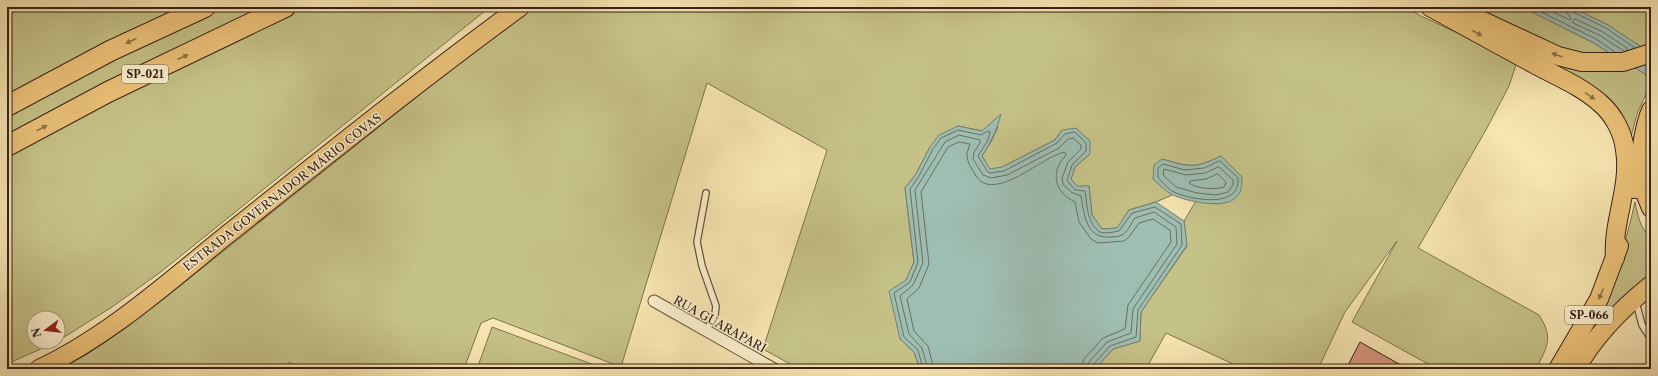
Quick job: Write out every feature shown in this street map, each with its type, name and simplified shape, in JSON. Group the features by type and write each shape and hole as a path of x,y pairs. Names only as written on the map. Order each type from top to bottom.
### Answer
{"highway":[{"name":"SP-021","path":"7,106 110,51 205,7"},
{"name":"SP-021","path":"7,146 108,92 285,7"},
{"name":"ESTRADA GOVERNADOR MÁRIO COVAS","path":"39,369 97,336 145,301 409,92 520,7"},
{"path":"1430,7 1573,85 1601,103 1610,114 1618,125 1623,140 1626,159 1623,198 1614,242 1615,258"},
{"path":"1452,7 1558,56 1582,62 1623,62 1651,53"},
{"name":"SP-066","path":"1558,369 1599,299 1615,258 1625,224 1640,158 1642,140 1651,110"},
{"name":"SP-066","path":"1640,158 1643,188 1651,208"},
{"name":"SP-066","path":"1576,369 1584,354 1615,316 1634,298 1651,285"}],"street":[{"name":"RUA GUARAPARI","path":"654,301 774,369"}],"lane":[{"path":"706,193 697,242 702,266 716,306 715,315 706,331"},
{"path":"1634,298 1642,325 1651,339"}],"shaded area":[{"path":"7,7 490,7 162,271 112,307 66,336 66,310 26,310 26,350 38,350 7,364"},
{"path":"534,7 1405,7 1475,41 1516,65 1509,86 1487,128 1418,248 1539,315 1544,323 1548,336 1546,348 1536,369 1437,369 1352,322 1397,241 1345,312 1318,369 1244,369 1166,333 1146,369 1095,369 1113,349 1140,341 1141,312 1187,246 1184,221 1196,201 1217,204 1221,156 1198,165 1179,164 1162,159 1153,179 1172,195 1156,202 1129,210 1118,228 1102,229 1092,215 1089,186 1077,187 1071,179 1075,167 1090,154 1062,130 1055,140 1002,167 990,170 982,156 998,127 982,131 958,126 930,147 916,174 905,188 914,262 906,280 900,339 914,352 920,369 799,369 763,349 827,150 707,83 621,367 493,318 481,323 464,369 298,369 289,362 283,369 60,369 89,353 161,301 483,44"},
{"path":"1464,7 1522,7 1594,43 1611,54 1563,52"},
{"path":"1571,7 1651,7 1651,47 1641,47 1608,25"},
{"path":"1531,53 1634,67 1651,78 1651,83 1637,114 1628,148 1623,133"},
{"path":"1635,202 1638,217 1642,226 1651,238 1651,279 1589,336 1616,270"},
{"path":"492,327 605,369 477,369"}],"water":[{"path":"1522,7 1571,7 1608,25 1640,46 1651,50 1651,78 1594,43"},
{"path":"1001,114 998,125 982,156 990,169 1002,167 1055,140 1062,130 1076,128 1090,141 1090,154 1075,167 1071,179 1077,186 1089,186 1092,215 1102,229 1117,228 1129,210 1156,202 1184,221 1187,245 1141,312 1140,341 1113,349 1095,369 920,369 914,352 900,339 889,291 906,280 914,262 905,188 916,174 930,147 939,135 958,126 982,131"},
{"path":"1221,156 1242,177 1242,186 1239,195 1228,202 1213,204 1195,202 1173,195 1153,179 1154,165 1162,159 1179,164 1198,165"}],"building":[{"path":"1360,342 1408,369 1346,369"}]}
